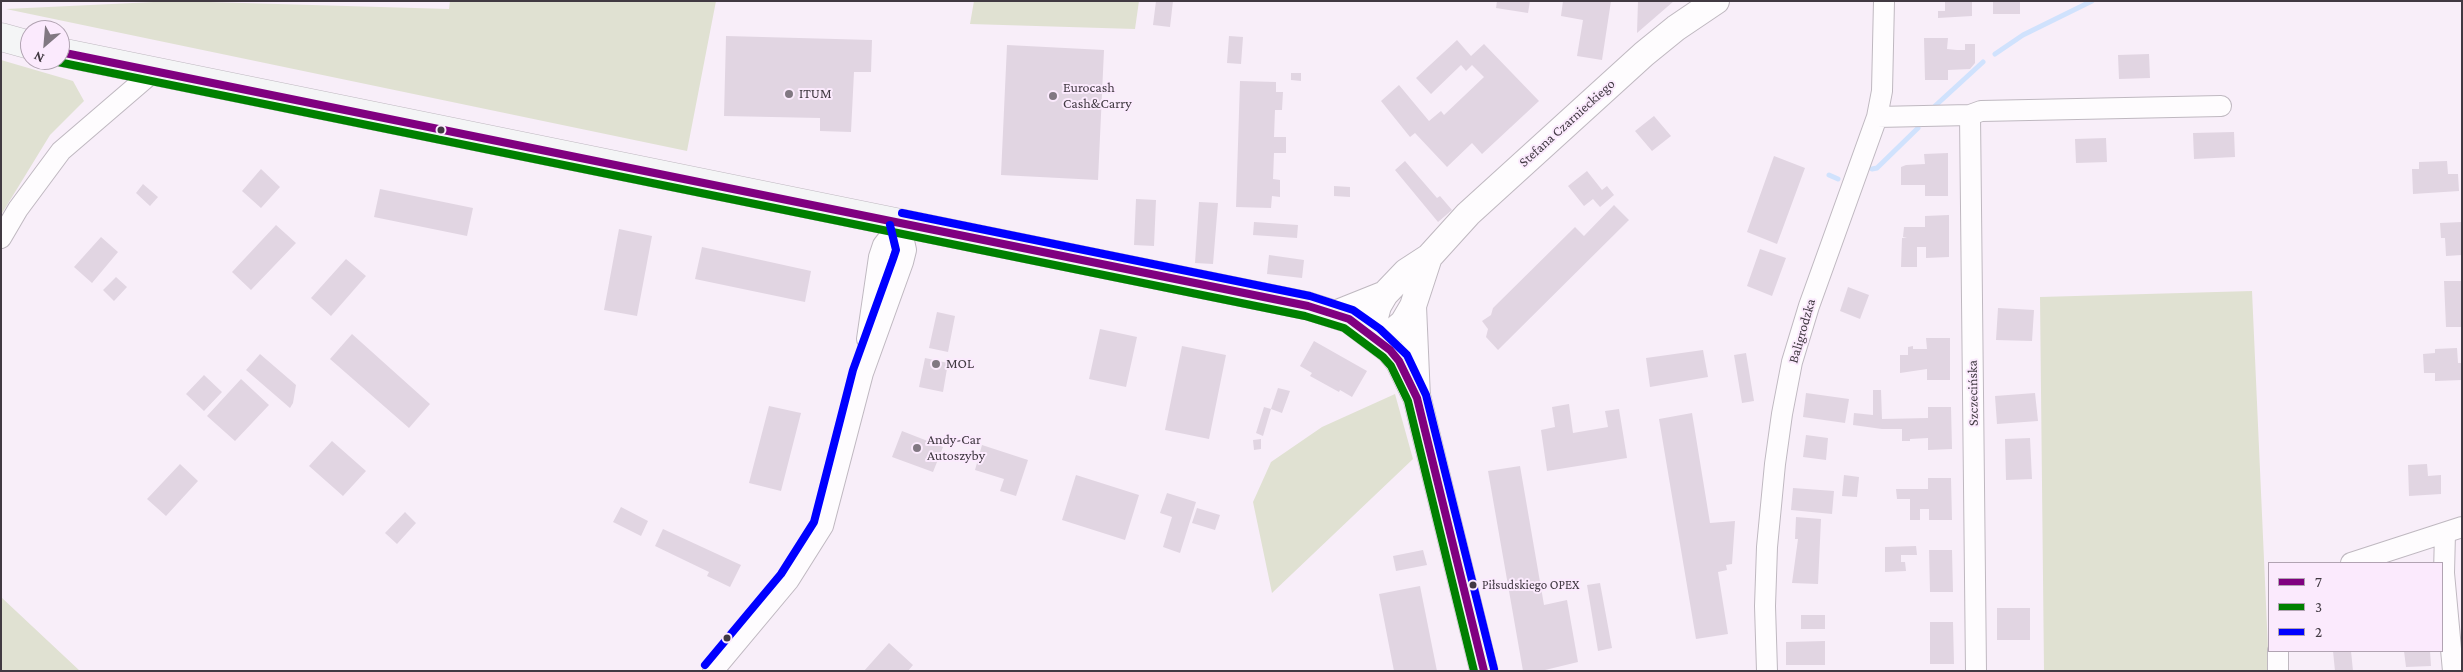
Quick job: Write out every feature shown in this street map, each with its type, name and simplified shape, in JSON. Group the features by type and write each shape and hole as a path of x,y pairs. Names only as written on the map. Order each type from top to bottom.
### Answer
{"main road":[{"path":"1,36 20,42"},
{"path":"70,54 1308,306 1349,319 1374,337 1399,361 1417,398 1484,671"}],"street":[{"name":"Stefana Czarnieckiego","path":"1429,257 1413,306 1403,323 1390,334 1374,337 1374,321 1378,306 1385,294 1406,272 1429,257 1468,214 1579,112 1670,33 1716,1"},
{"name":"Baligrodzka","path":"1767,671 1765,606 1767,547 1774,464 1784,405 1792,362 1809,306 1877,117 1882,90 1884,1"},
{"path":"1,238 18,209 61,152 152,72"},
{"path":"1877,117 1970,115 1982,112 2221,106"},
{"name":"Szczecińska","path":"1970,115 1976,671"},
{"path":"713,671 789,580 823,526 863,373 879,257 883,245 908,225"},
{"name":"Stefana Czarnieckiego","path":"1335,314 1385,294"},
{"name":"Stefana Czarnieckiego","path":"1413,306 1417,398"},
{"path":"2355,562 2453,530 2444,573 2453,671"},
{"path":"2278,652 2278,671"}],"shaded area":[{"path":"175,1 449,9 450,1 716,1 687,151 70,22 70,20 59,20 6,9"},
{"path":"974,1 1139,1 1135,29 970,24"},
{"path":"1,60 20,66 20,70 35,70 73,81 84,101 50,135 1,215"},
{"path":"2252,291 2269,671 2044,671 2040,297"},
{"path":"1395,394 1413,459 1272,593 1253,502 1271,462 1322,427"},
{"path":"1,597 80,671 1,671"}],"building":[{"path":"1156,1 1173,1 1170,27 1153,25"},
{"path":"1497,1 1530,1 1528,13 1496,8"},
{"path":"1563,1 1611,1 1602,60 1577,56 1583,20 1561,16"},
{"path":"1638,1 1674,1 1637,33"},
{"path":"1945,1 1972,1 1972,16 1938,18 1938,11 1945,11"},
{"path":"1993,1 2020,1 2020,14 1993,14"},
{"name":"ITUM","path":"726,36 872,40 871,72 854,72 851,132 820,131 820,118 724,116"},
{"path":"1229,36 1243,37 1241,64 1227,63"},
{"path":"1924,38 1948,38 1947,49 1965,50 1965,44 1975,44 1975,63 1970,69 1948,70 1948,80 1925,80"},
{"path":"1457,40 1471,56 1484,44 1539,101 1482,154 1472,143 1447,167 1415,133 1410,137 1381,101 1399,85 1429,121 1441,111 1444,115 1484,77 1472,65 1466,71 1461,65 1431,94 1416,78"},
{"name":"Eurocash Cash&Carry","path":"1007,45 1104,50 1098,180 1001,175"},
{"path":"2149,54 2150,78 2119,79 2118,55"},
{"path":"1291,73 1301,73 1301,81 1291,80"},
{"path":"1240,81 1276,82 1276,92 1283,92 1282,110 1275,110 1274,137 1286,137 1286,153 1274,153 1273,179 1280,180 1280,197 1272,196 1271,208 1236,207"},
{"path":"1654,116 1671,136 1652,151 1635,131"},
{"path":"2234,132 2235,157 2194,159 2193,133"},
{"path":"2106,138 2107,162 2076,163 2075,139"},
{"path":"1948,153 1948,196 1925,196 1925,185 1901,185 1901,167 1925,164 1924,154"},
{"path":"1774,156 1805,168 1777,244 1747,232"},
{"path":"1405,161 1437,198 1440,196 1452,210 1438,222 1395,170"},
{"path":"2447,161 2448,174 2458,174 2459,191 2413,194 2412,169 2419,169 2419,162"},
{"path":"261,169 280,187 261,208 242,191"},
{"path":"1587,171 1602,190 1607,186 1614,195 1600,207 1593,199 1584,206 1568,186"},
{"path":"143,184 158,197 150,206 136,193"},
{"path":"1334,186 1350,187 1350,197 1334,196"},
{"path":"380,189 473,208 467,236 374,217"},
{"path":"1136,199 1156,200 1154,246 1134,245"},
{"path":"1199,202 1218,203 1213,264 1195,263"},
{"path":"1614,205 1629,220 1498,350 1486,337 1488,329 1482,321 1491,315 1493,308 1575,227 1584,236"},
{"path":"1949,215 1949,257 1926,258 1926,247 1917,247 1917,267 1901,267 1902,238 1907,238 1903,237 1904,227 1925,227 1925,216"},
{"path":"1254,222 1298,225 1297,238 1253,235"},
{"path":"2462,222 2462,255 2446,256 2445,238 2441,238 2440,223"},
{"path":"276,225 296,243 251,290 232,272"},
{"path":"619,229 652,236 637,316 604,310"},
{"path":"101,237 118,252 92,283 74,267"},
{"path":"702,247 811,271 805,302 695,279"},
{"path":"1760,249 1786,258 1772,296 1747,286"},
{"path":"1269,255 1304,260 1302,278 1267,274"},
{"path":"346,259 366,276 331,316 311,298"},
{"path":"116,277 127,287 114,301 103,290"},
{"path":"2444,281 2462,281 2462,327 2446,327"},
{"path":"1848,287 1869,295 1860,319 1840,311"},
{"path":"1998,308 2034,310 2032,341 1996,340"},
{"path":"937,312 955,316 948,352 929,348"},
{"path":"1100,329 1137,337 1126,387 1089,379"},
{"path":"352,334 430,404 409,428 330,359"},
{"path":"1926,338 1950,338 1950,380 1927,380 1927,369 1900,373 1900,355 1908,355 1908,347 1913,346 1913,349 1927,349"},
{"path":"1314,341 1367,371 1352,397 1310,376 1312,373 1300,366"},
{"path":"1182,346 1226,355 1209,439 1165,430"},
{"path":"2457,348 2458,363 2462,363 2462,380 2435,381 2435,373 2424,373 2423,354 2435,353 2435,349"},
{"path":"1703,350 1708,377 1650,387 1646,358"},
{"path":"1746,353 1754,401 1742,403 1734,355"},
{"path":"260,354 296,385 293,403 290,408 246,370"},
{"path":"925,358 948,363 943,392 919,387"},
{"path":"204,375 222,392 204,411 186,394"},
{"path":"241,379 269,405 235,441 207,416"},
{"path":"1278,388 1290,391 1282,413 1271,409"},
{"path":"1873,390 1881,390 1882,419 1928,418 1928,407 1951,407 1952,449 1928,450 1928,438 1902,441 1902,429 1882,429 1853,425 1854,413 1873,415"},
{"path":"1806,393 1849,399 1845,423 1803,417"},
{"path":"2035,393 2038,421 1997,424 1995,396"},
{"path":"1569,404 1573,433 1608,427 1605,411 1619,409 1627,458 1547,471 1541,430 1555,427 1552,407"},
{"path":"769,406 801,413 781,491 749,483"},
{"path":"1264,407 1271,409 1263,436 1256,433"},
{"path":"1692,413 1710,523 1735,521 1732,564 1726,565 1727,570 1718,572 1728,634 1696,639 1659,419"},
{"path":"902,431 943,447 933,472 892,457"},
{"path":"1806,435 1828,438 1826,460 1803,457"},
{"path":"2030,438 2032,479 2006,480 2005,439"},
{"path":"1261,439 1261,449 1254,450 1253,440"},
{"path":"332,441 366,471 343,496 309,466"},
{"path":"982,445 1028,460 1016,496 1000,491 1004,479 975,470"},
{"path":"180,464 198,481 166,516 147,499"},
{"path":"2427,464 2428,476 2441,475 2441,494 2409,496 2408,465"},
{"path":"1520,466 1544,605 1567,600 1578,662 1541,671 1523,671 1488,471"},
{"path":"1076,475 1139,495 1125,540 1062,520"},
{"path":"1844,475 1859,477 1857,497 1842,496"},
{"path":"1928,478 1951,478 1952,520 1929,520 1929,509 1920,509 1920,520 1910,520 1910,499 1897,499 1896,489 1928,489"},
{"path":"1793,488 1834,491 1832,514 1791,510"},
{"path":"1167,493 1196,502 1180,553 1163,547 1172,517 1160,513"},
{"path":"621,507 648,521 641,536 613,522"},
{"path":"1197,508 1220,515 1215,530 1192,523"},
{"path":"405,512 416,523 397,544 385,533"},
{"path":"1796,517 1821,519 1818,584 1792,583 1798,539 1795,539"},
{"path":"663,529 741,565 730,587 707,576 709,572 655,546"},
{"path":"1916,546 1917,555 1901,555 1901,562 1905,562 1906,571 1885,572 1885,547"},
{"path":"1423,550 1427,565 1396,571 1393,556"},
{"path":"1929,550 1952,550 1953,592 1930,592"},
{"path":"1600,583 1612,648 1598,651 1587,585"},
{"path":"1420,586 1437,671 1394,671 1379,594"},
{"path":"1997,608 2030,608 2030,640 1997,640"},
{"path":"1801,615 1825,615 1825,629 1801,629"},
{"path":"1930,622 1953,622 1954,664 1930,664"},
{"path":"1825,641 1825,665 1786,665 1786,642"},
{"path":"889,643 913,665 908,671 864,671"},
{"path":"2333,652 2351,652 2353,671 2335,671"},
{"path":"2404,652 2430,652 2431,666 2406,667"}],"waterway":[{"path":"1995,54 2023,35 2092,1"},
{"path":"1935,106 1983,62"},
{"path":"1872,169 1877,168 1918,128"},
{"path":"1829,175 1838,179"}],"transit line":[{"name":"7","path":"70,54 1308,306 1349,319 1390,350 1399,361 1417,398 1484,671"},
{"name":"3","path":"70,64 1305,316 1344,328 1383,357 1391,366 1408,401 1474,671"},
{"name":"2","path":"902,213 1310,296 1353,310 1380,329 1407,355 1426,395 1494,669"},
{"name":"2","path":"705,665 781,574 814,522 853,370 896,250 890,225"}],"place":[{"name":"ITUM","path":"789,94"},
{"name":"Eurocash Cash&Carry","path":"1053,96"},
{"name":"MOL","path":"936,364"},
{"name":"Andy-Car Autoszyby","path":"917,448"},
{"name":"Piłsudskiego OPEX","path":"1473,585"}]}
